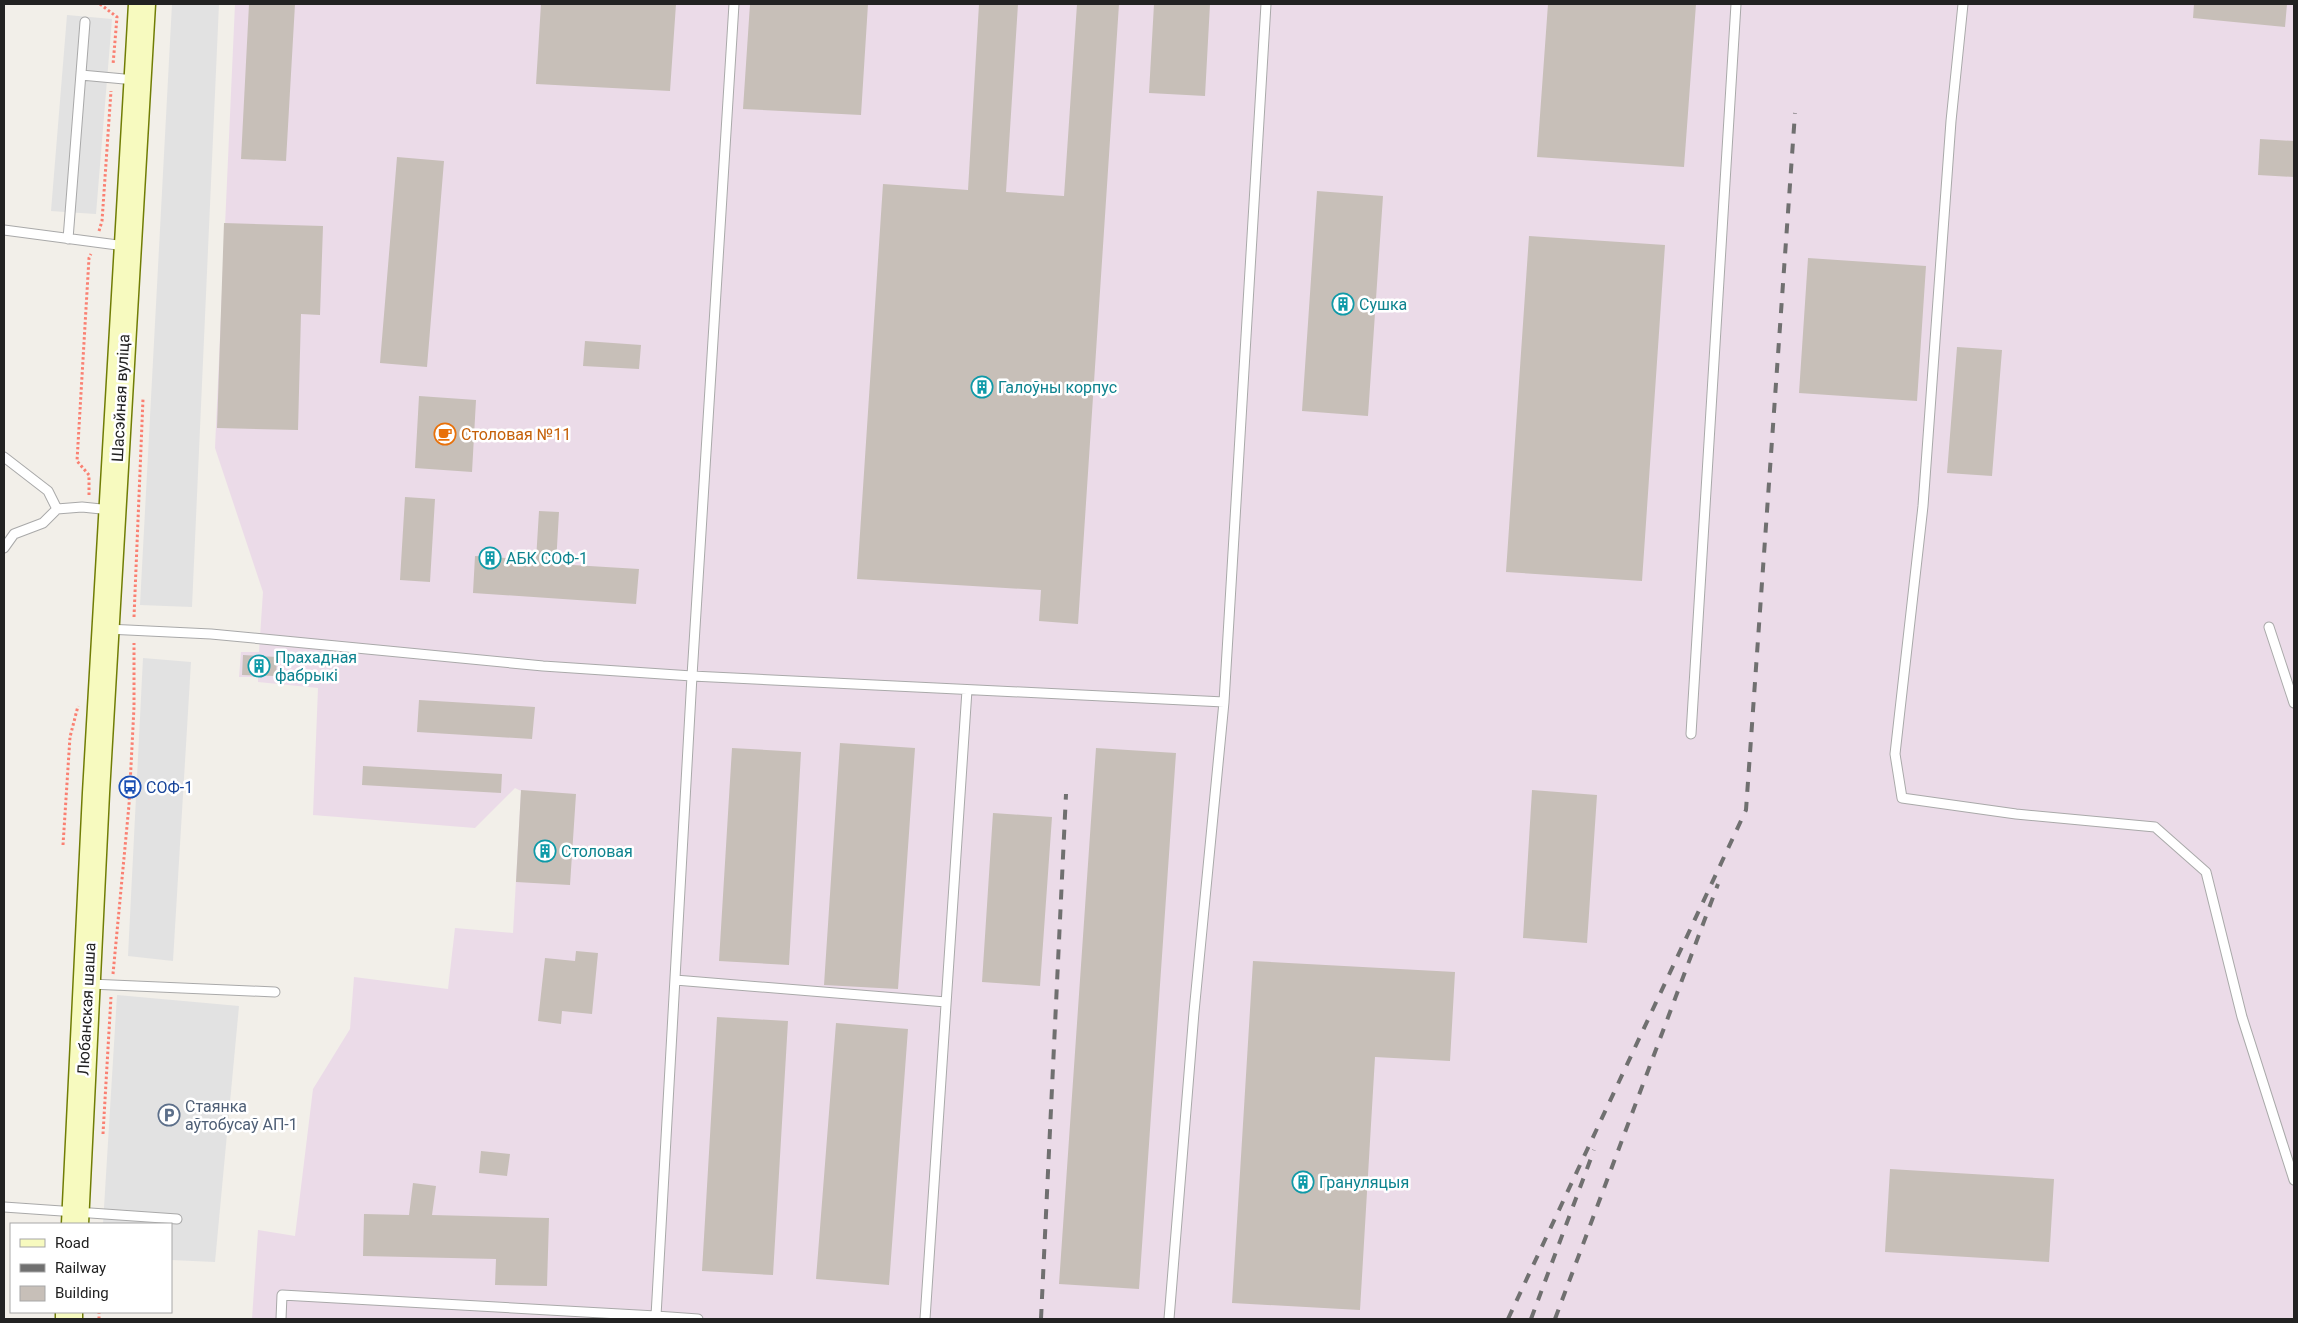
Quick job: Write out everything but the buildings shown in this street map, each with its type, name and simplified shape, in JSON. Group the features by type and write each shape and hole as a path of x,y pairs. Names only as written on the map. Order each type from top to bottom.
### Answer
{"main road":[{"name":"Шасэйная вуліца","path":"96,793 107,629 101,509 128,246 125,79 142,4"},
{"name":"Любанская шаша","path":"76,1218 100,984 96,793"}],"lane":[{"path":"655,1318 692,676 734,4"},
{"path":"1169,1319 1194,1012 1224,702 1266,4"},
{"path":"1690,734 1736,4"},
{"path":"1963,4 1951,121 1923,506 1895,754 1902,798 2016,814 2155,827 2206,872 2242,1017 2294,1180"},
{"path":"68,239 85,22"},
{"path":"81,75 125,79"},
{"path":"4,230 128,246"},
{"path":"4,457 48,491 57,509"},
{"path":"4,548 14,534 43,523 57,509 101,509"},
{"path":"2269,628 2294,702"},
{"path":"107,629 211,634 543,666 692,676 1224,702"},
{"path":"925,1319 967,690"},
{"path":"675,980 946,1002"},
{"path":"100,984 274,992"},
{"path":"4,1206 76,1218 176,1219"},
{"path":"281,1319 282,1295 698,1319"}],"path":[{"path":"100,4 117,17 125,79 102,221 89,258 77,462 89,475 101,509"},
{"path":"103,1144 100,984 129,805 134,707 133,631 143,396"}],"shaded area":[{"path":"172,4 219,4 192,607 140,605"},
{"path":"235,4 2294,4 2294,1319 252,1319 258,1230 295,1236 313,1089 350,1029 354,977 448,989 455,928 513,933 521,791 515,788 475,828 313,815 318,688 258,682 258,677 239,677 241,652 259,652 263,592 215,448"},
{"path":"67,15 112,19 96,214 51,211"},
{"path":"143,658 191,662 173,961 128,956"},
{"name":"Стаянка аўтобусаў АП-1","path":"117,995 239,1006 215,1262 172,1260 172,1223 103,1223"}],"railway":[{"path":"1508,1319 1746,810 1795,113"},
{"path":"1041,1319 1066,794"},
{"path":"1555,1319 1718,884"},
{"path":"1531,1319 1594,1150"}],"place":[{"name":"Сушка","path":"1343,304"},
{"name":"Галоўны корпус","path":"982,387"},
{"name":"Столовая №11","path":"445,434"},
{"name":"АБК СОФ-1","path":"490,558"},
{"name":"Прахадная фабрыкі","path":"259,666"},
{"name":"СОФ-1","path":"130,787"},
{"name":"Столовая","path":"545,851"},
{"name":"Стаянка аўтобусаў АП-1","path":"169,1115"},
{"name":"Грануляцыя","path":"1303,1182"}]}
